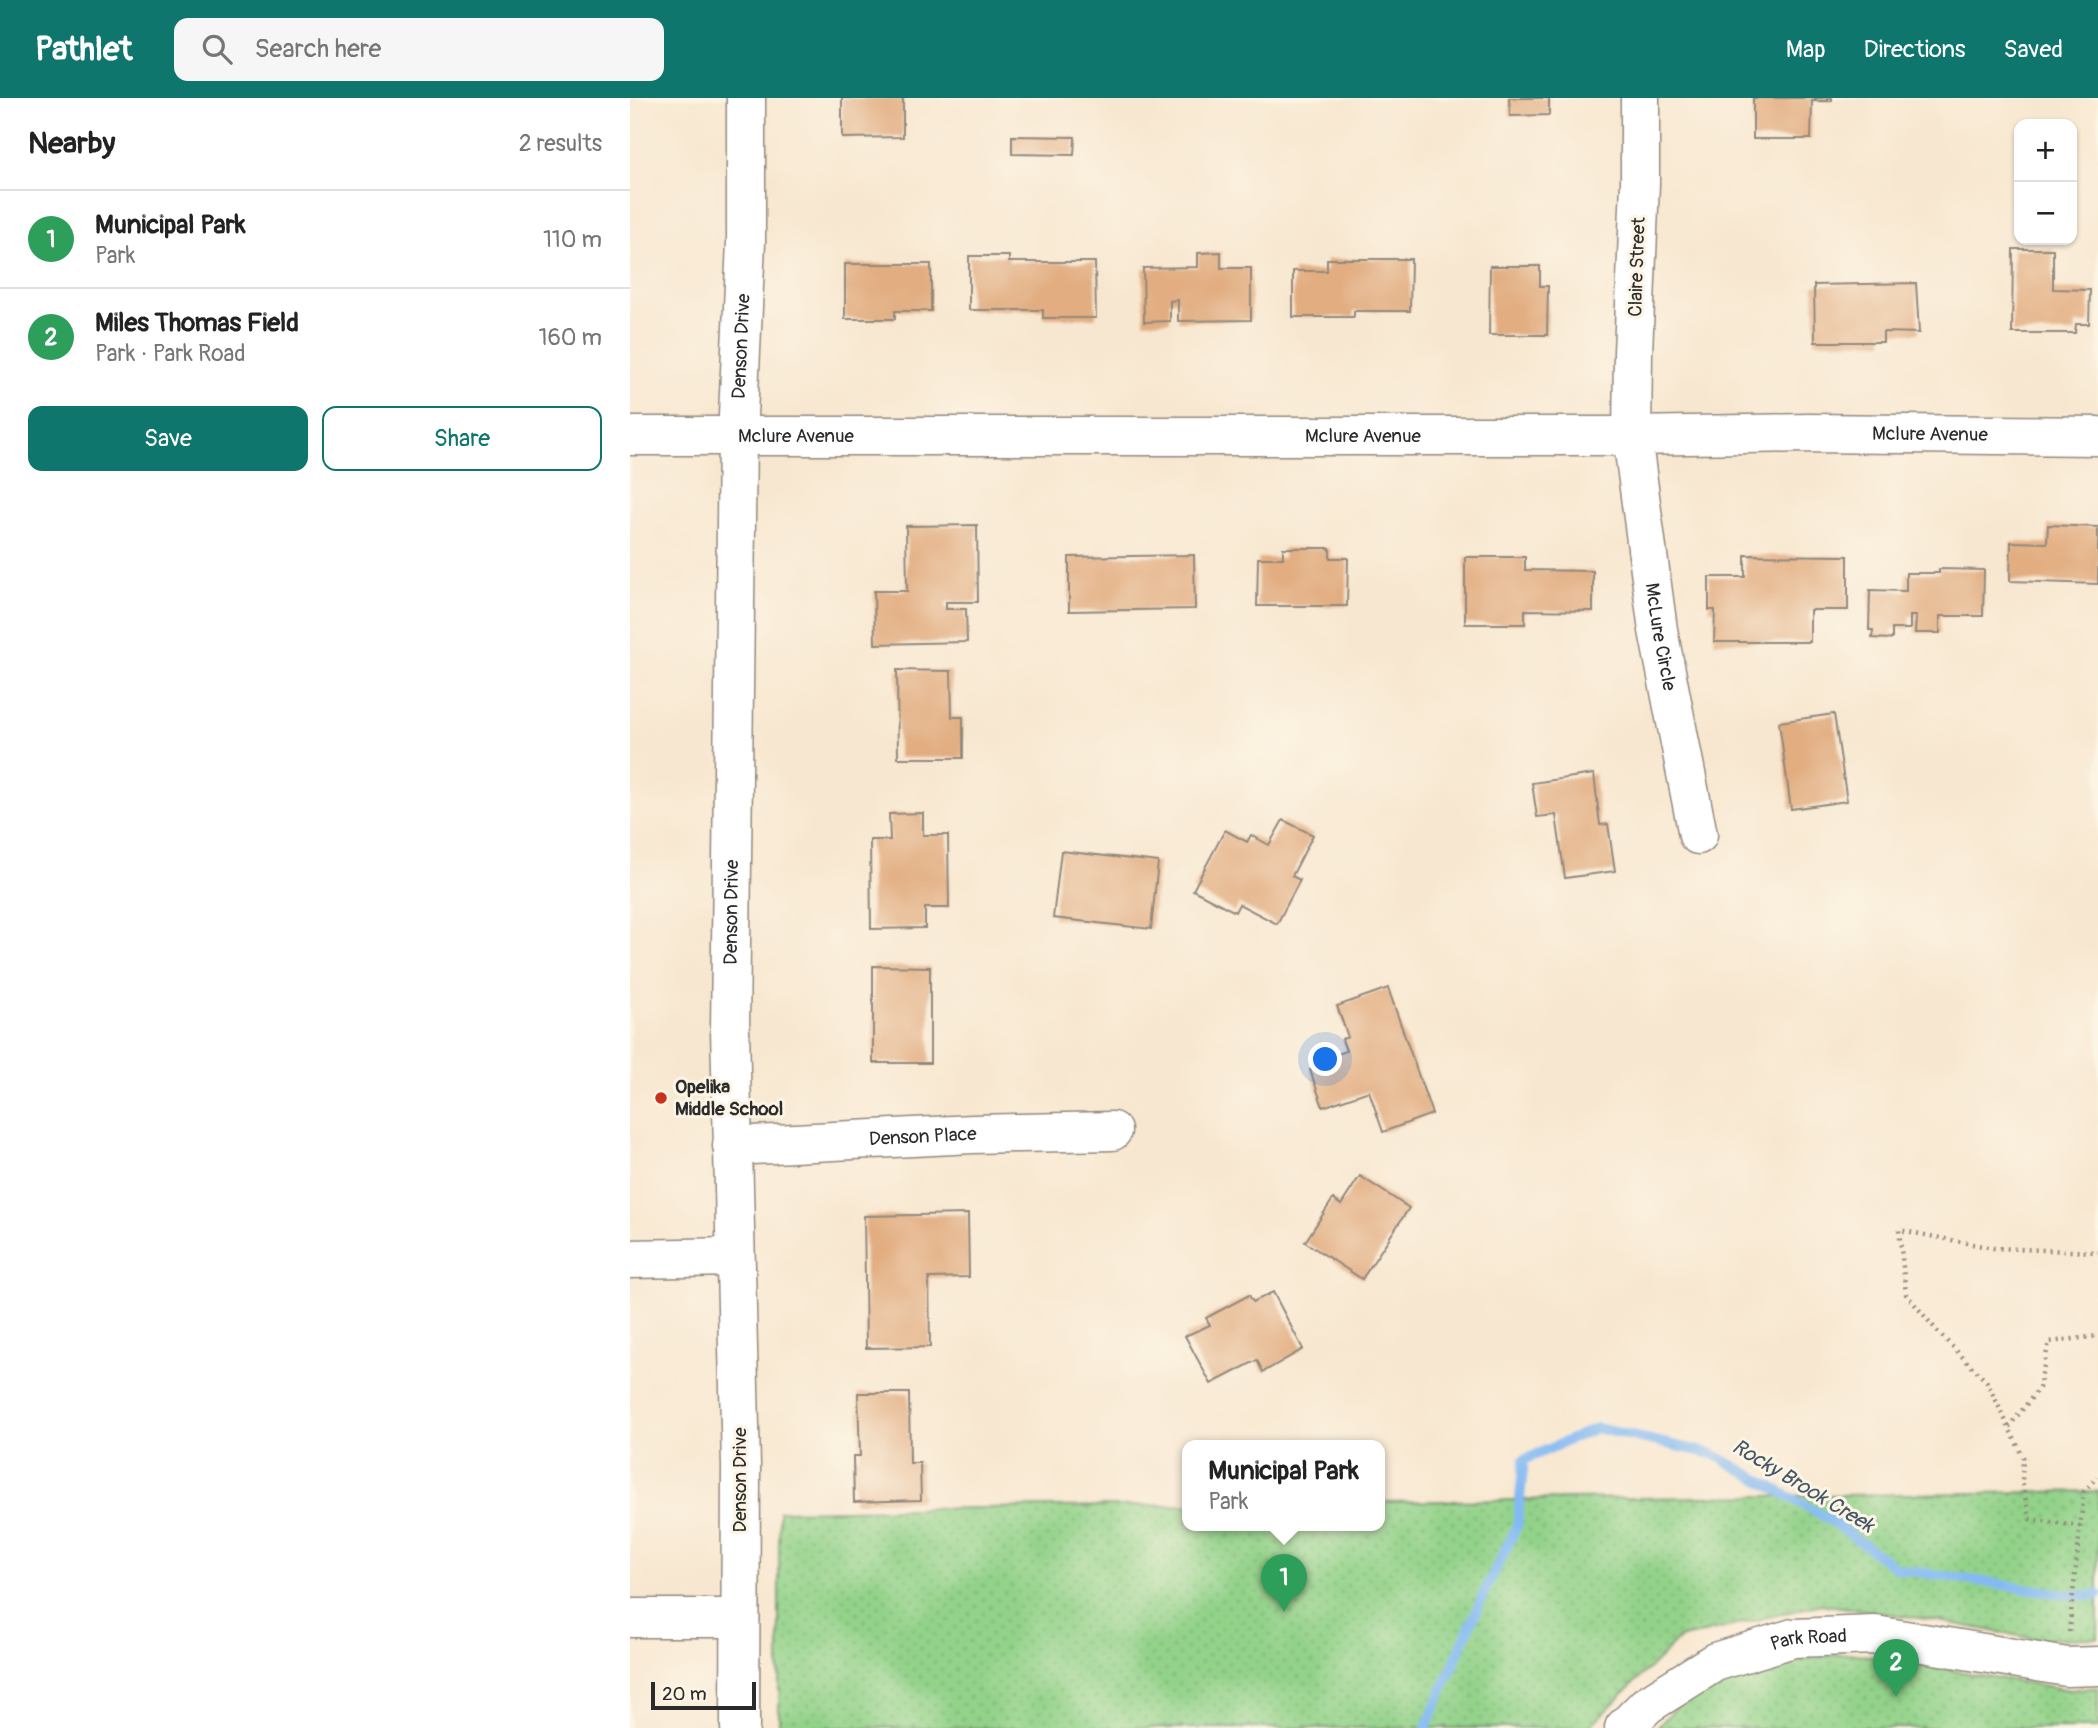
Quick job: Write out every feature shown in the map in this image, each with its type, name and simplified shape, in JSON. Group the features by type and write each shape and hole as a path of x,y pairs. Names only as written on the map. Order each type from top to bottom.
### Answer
{"street":[{"name":"Denson Drive","path":"740,1728 741,1466 730,1030 737,437 746,242 746,98"},
{"name":"Claire Street","path":"1632,436 1640,98"},
{"name":"Mclure Avenue","path":"630,436 1632,436 1809,433 2098,436"},
{"name":"McLure Circle","path":"1632,436 1658,630 1699,835"},
{"name":"Denson Place","path":"732,1146 973,1134 1112,1131"},
{"path":"630,1258 735,1257"},
{"path":"630,1618 740,1618"},
{"name":"Park Road","path":"1624,1728 1647,1705 1715,1661 1793,1638 1875,1635 2067,1667 2098,1666"}],"path":[{"path":"2080,1526 2030,1519 2022,1482 2023,1457 1987,1381 1938,1332 1906,1294 1899,1230 1993,1248 2098,1252"},
{"path":"2009,1427 2039,1388 2049,1342 2098,1336"},
{"path":"2069,1634 2084,1491 2098,1477"}],"green space":[{"path":"2098,1491 2098,1638 2036,1639 1933,1620 1821,1604 1679,1639 1588,1728 779,1728 779,1511 1182,1505 1182,1531 1385,1531 1385,1502"},
{"path":"1850,1653 2070,1690 2098,1687 2098,1728 1657,1728 1679,1704 1761,1666"}],"building":[{"path":"842,98 903,98 903,137 842,138"},
{"path":"1509,98 1549,98 1549,115 1510,116"},
{"path":"1753,98 1832,98 1832,101 1812,101 1811,139 1753,139"},
{"path":"1012,136 1075,137 1074,155 1012,154"},
{"path":"2013,249 2053,249 2053,289 2090,290 2089,324 2076,324 2075,333 2012,333"},
{"path":"1221,252 1221,268 1251,268 1251,320 1178,321 1178,300 1170,301 1170,321 1144,322 1143,268 1198,267 1198,253"},
{"path":"969,256 1009,256 1009,262 1095,262 1096,318 1043,318 1043,310 969,310"},
{"path":"1327,259 1411,259 1410,311 1354,311 1354,317 1293,317 1293,271 1327,271"},
{"path":"845,264 931,264 931,311 895,311 895,319 845,319"},
{"path":"1490,266 1540,266 1540,286 1548,286 1547,335 1489,335"},
{"path":"1916,283 1919,333 1883,332 1883,342 1815,342 1814,285"},
{"path":"977,525 978,602 946,602 946,609 966,609 967,642 875,644 874,591 907,591 906,526"},
{"path":"2048,525 2098,527 2098,584 2010,581 2011,542 2047,543"},
{"path":"1283,548 1330,548 1330,558 1348,558 1347,606 1257,606 1258,558 1283,558"},
{"path":"1194,555 1195,609 1069,611 1069,557"},
{"path":"1745,555 1848,556 1848,610 1810,610 1810,642 1714,642 1715,610 1709,610 1709,577 1745,577"},
{"path":"1465,557 1525,557 1525,570 1593,571 1593,611 1525,610 1525,624 1465,624"},
{"path":"1939,569 1984,570 1983,616 1940,616 1940,633 1915,633 1916,616 1910,616 1910,629 1892,629 1892,639 1872,638 1873,630 1869,630 1870,590 1906,591 1906,573 1939,573"},
{"path":"897,670 951,671 952,717 963,717 963,758 898,758"},
{"path":"1834,714 1847,801 1791,809 1779,722"},
{"path":"1594,774 1600,825 1608,824 1615,871 1565,878 1556,815 1537,817 1532,783"},
{"path":"923,813 923,835 948,835 949,908 925,908 925,928 871,929 870,840 890,840 889,814"},
{"path":"1283,820 1313,835 1292,876 1300,880 1277,924 1239,904 1235,912 1193,890 1225,830 1247,842 1251,835 1269,845"},
{"path":"1061,851 1158,862 1151,929 1053,918"},
{"path":"873,966 930,967 930,1063 873,1063"},
{"path":"1388,988 1432,1114 1383,1132 1369,1091 1323,1107 1310,1070 1337,1060 1335,1055 1346,1051 1342,1039 1348,1037 1337,1006"},
{"path":"1360,1176 1409,1208 1362,1279 1305,1242 1333,1199 1341,1205"},
{"path":"968,1214 969,1277 929,1278 930,1347 866,1348 864,1216"},
{"path":"1273,1292 1303,1349 1263,1372 1257,1360 1211,1384 1185,1336 1210,1325 1206,1318 1249,1295 1253,1302"},
{"path":"858,1393 909,1393 910,1463 920,1463 921,1500 854,1502 853,1456 860,1456"}],"waterway":[{"name":"Rocky Brook Creek","path":"1426,1728 1485,1591 1517,1526 1524,1460 1596,1428 1713,1454 1827,1518 1898,1569 2071,1595 2098,1595"}],"place":[{"name":"Opelika Middle School","path":"661,1098"},
{"name":"Municipal Park","path":"1284,1612"},
{"name":"Miles Thomas Field","path":"1896,1697"}]}
